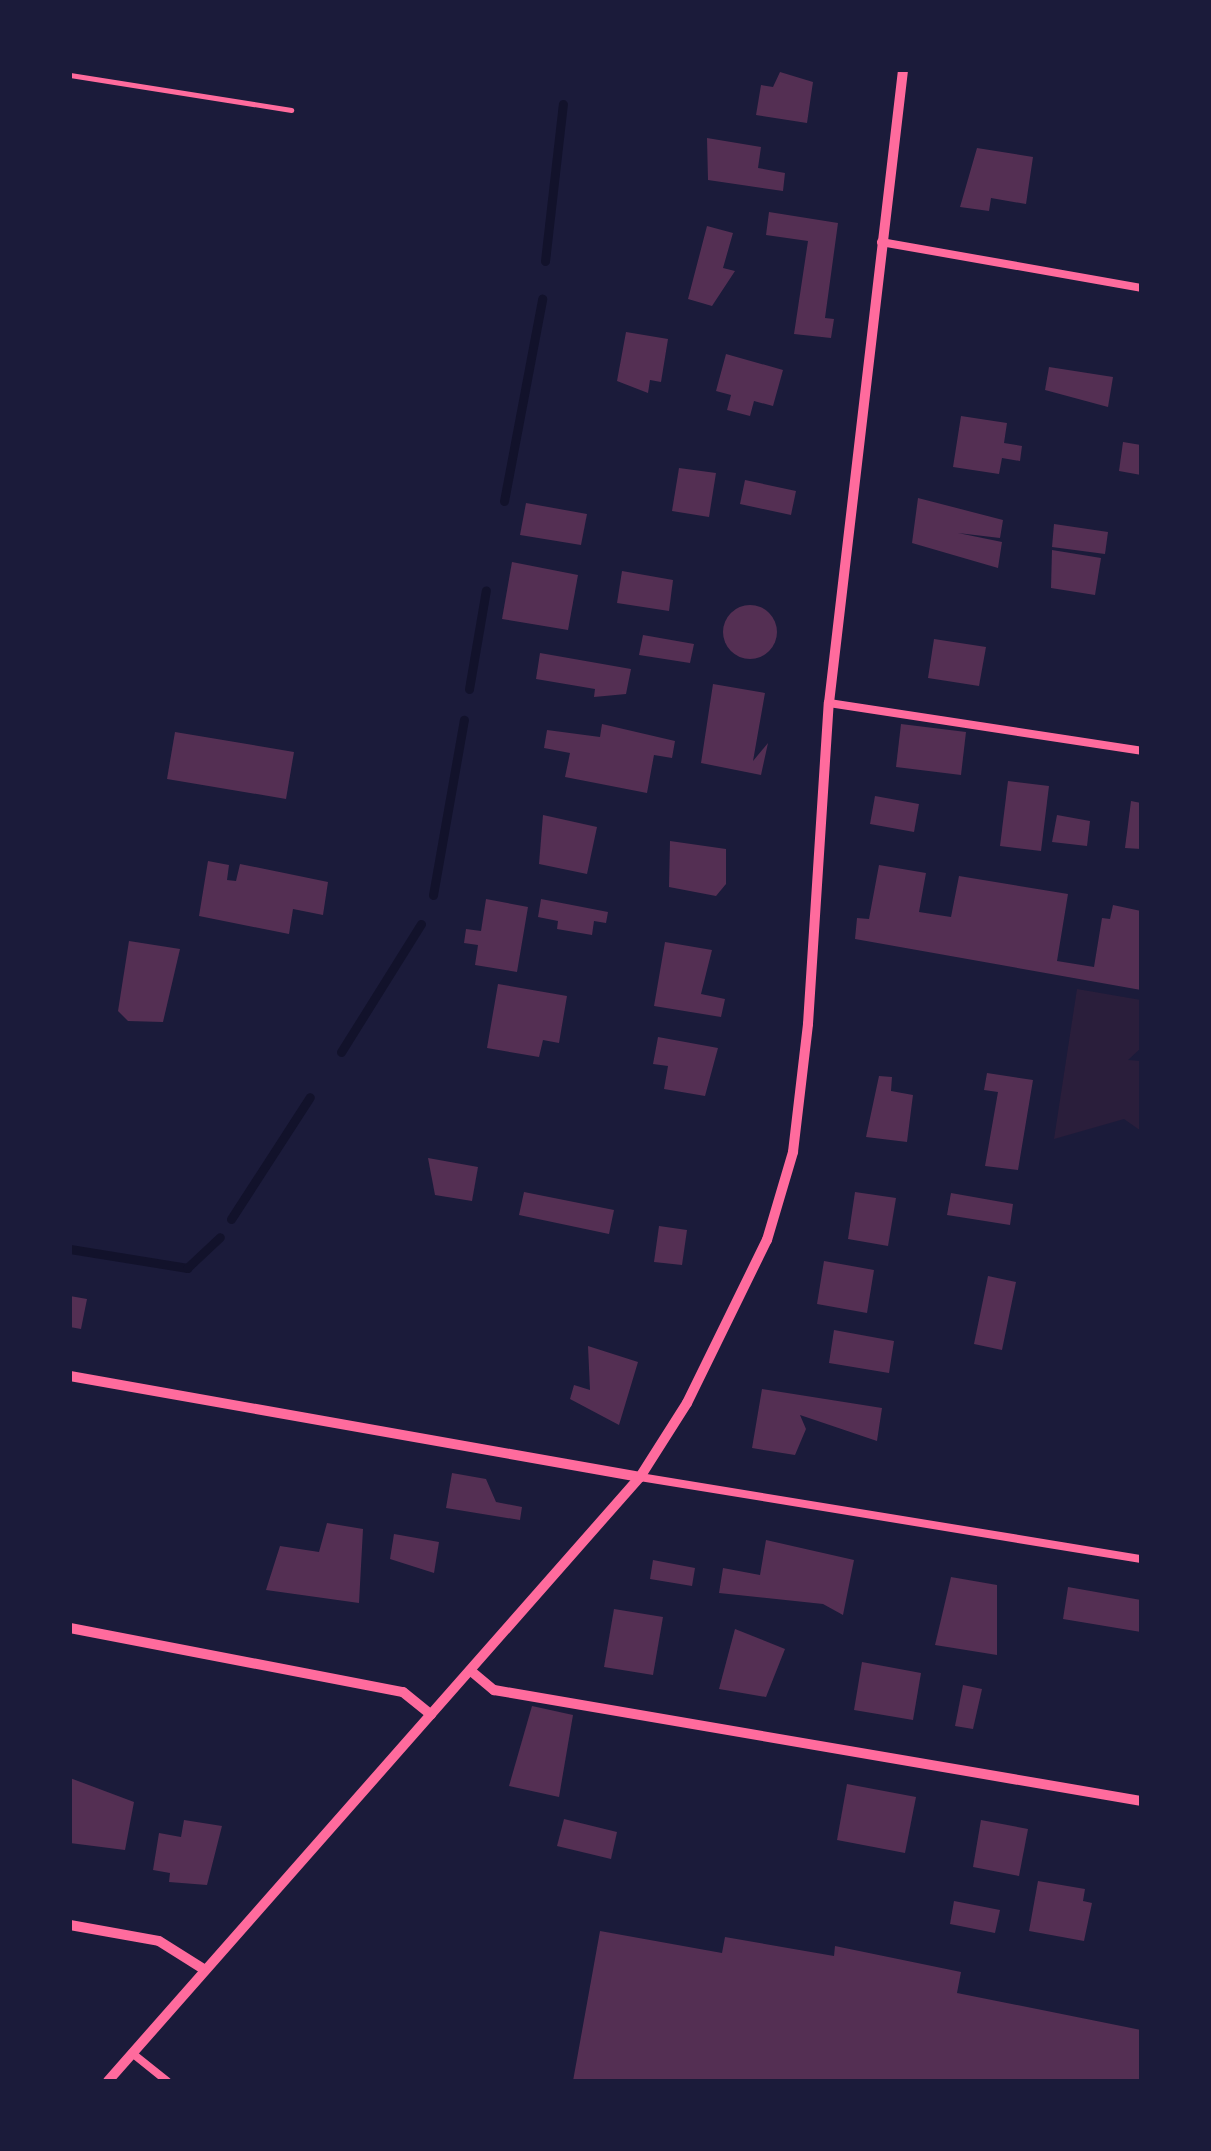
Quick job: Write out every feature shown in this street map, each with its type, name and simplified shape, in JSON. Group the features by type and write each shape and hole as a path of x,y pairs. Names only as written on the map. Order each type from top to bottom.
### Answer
{"street":[{"path":"108,2081 640,1477 721,1339 768,1240 793,1152 828,704 903,70"},
{"path":"70,1376 640,1477"},
{"path":"70,1628 403,1692 431,1715"},
{"path":"471,1671 494,1690 1141,1800"},
{"path":"70,1925 159,1941 205,1970"}],"lane":[{"path":"881,242 1141,288"},
{"path":"828,704 1141,751"},
{"path":"640,1477 1141,1559"},
{"path":"132,2053 167,2081"}],"path":[{"path":"70,75 292,110"}],"shaded area":[{"path":"1077,989 1141,1000 1141,1048 1128,1060 1141,1061 1141,1131 1124,1119 1054,1139"}],"building":[{"path":"780,72 813,82 807,123 756,115 761,85 773,87"},
{"path":"707,138 761,147 758,168 785,173 783,191 708,180"},
{"path":"977,148 1033,157 1026,204 991,198 989,211 960,207"},
{"path":"769,212 838,223 825,318 834,319 831,338 794,334 808,241 766,235"},
{"path":"707,226 733,233 723,268 735,271 712,306 688,299"},
{"path":"626,332 668,339 661,382 650,380 648,393 617,381"},
{"path":"726,354 783,370 773,406 754,401 750,416 727,410 731,395 716,391"},
{"path":"1049,367 1113,377 1108,407 1045,390"},
{"path":"961,416 1007,423 1004,443 1022,446 1020,461 1002,458 999,474 953,467"},
{"path":"1123,442 1141,445 1141,475 1119,471"},
{"path":"679,468 716,473 709,517 672,511"},
{"path":"745,480 796,491 791,515 740,504"},
{"path":"918,498 1003,520 1000,538 958,533 1002,542 998,568 912,543"},
{"path":"526,503 587,514 581,545 520,535"},
{"path":"1054,524 1108,532 1105,554 1052,547"},
{"path":"1052,550 1101,558 1095,595 1051,588"},
{"path":"512,562 578,575 568,630 502,619"},
{"path":"622,571 673,580 669,611 617,603"},
{"path":"750,605 769,613 777,632 769,651 750,659 731,651 723,632 731,613"},
{"path":"643,635 694,644 690,663 639,655"},
{"path":"934,639 986,647 979,686 928,678"},
{"path":"540,653 631,669 626,694 594,697 595,689 536,679"},
{"path":"713,684 765,693 753,761 768,743 761,775 701,763"},
{"path":"602,724 675,741 672,758 654,755 647,793 565,777 570,753 544,748 547,730 600,737"},
{"path":"901,724 966,732 961,775 896,767"},
{"path":"175,732 294,752 286,799 167,779"},
{"path":"1008,781 1049,786 1041,851 1000,846"},
{"path":"875,796 919,804 914,832 870,824"},
{"path":"1131,801 1141,803 1141,849 1125,848"},
{"path":"543,815 597,827 587,874 539,864"},
{"path":"1057,815 1090,821 1087,846 1052,842"},
{"path":"670,841 726,849 726,884 716,896 669,887"},
{"path":"208,861 229,865 227,880 236,881 240,864 328,882 323,915 293,909 289,934 199,916"},
{"path":"879,865 926,873 919,912 951,917 959,876 1068,894 1057,961 1094,967 1102,918 1110,919 1113,905 1141,911 1141,990 855,939 857,918 869,919"},
{"path":"486,899 528,907 517,972 475,965 478,945 464,943 466,929 481,931"},
{"path":"541,899 608,912 606,923 594,921 592,935 557,929 558,921 538,917"},
{"path":"129,941 180,949 163,1022 128,1021 118,1011"},
{"path":"665,942 712,950 701,994 725,999 721,1017 654,1006"},
{"path":"498,984 567,996 559,1043 543,1040 539,1057 487,1048"},
{"path":"658,1037 718,1048 705,1096 664,1089 668,1066 653,1064"},
{"path":"987,1073 1033,1080 1018,1170 985,1166 998,1092 984,1090"},
{"path":"879,1076 892,1077 891,1091 913,1095 907,1142 866,1137"},
{"path":"428,1158 478,1167 472,1201 435,1195"},
{"path":"524,1192 614,1210 609,1234 519,1215"},
{"path":"855,1192 896,1198 888,1246 848,1239"},
{"path":"951,1193 1013,1204 1010,1225 947,1215"},
{"path":"659,1226 687,1230 682,1265 654,1262"},
{"path":"824,1261 874,1270 867,1313 817,1304"},
{"path":"988,1276 1016,1282 1002,1350 974,1344"},
{"path":"70,1296 87,1299 81,1329 70,1327"},
{"path":"834,1330 894,1341 889,1373 829,1363"},
{"path":"588,1346 638,1362 619,1425 570,1399 574,1385 590,1390"},
{"path":"762,1389 882,1408 877,1441 800,1415 806,1429 795,1455 752,1448"},
{"path":"452,1473 486,1479 496,1502 522,1507 520,1520 446,1508"},
{"path":"327,1523 363,1529 359,1603 266,1590 280,1546 319,1552"},
{"path":"394,1534 439,1542 434,1573 390,1559"},
{"path":"766,1540 854,1560 843,1615 823,1604 719,1593 723,1568 760,1575"},
{"path":"653,1560 695,1568 692,1586 650,1579"},
{"path":"951,1577 997,1585 997,1655 935,1645"},
{"path":"1068,1587 1141,1600 1141,1632 1063,1619"},
{"path":"614,1609 663,1617 653,1675 604,1667"},
{"path":"735,1629 785,1649 766,1697 719,1689"},
{"path":"862,1662 921,1673 913,1720 854,1710"},
{"path":"963,1685 982,1689 973,1729 955,1726"},
{"path":"532,1706 573,1715 559,1797 509,1786"},
{"path":"70,1778 134,1802 125,1850 70,1843"},
{"path":"847,1784 916,1797 905,1853 837,1840"},
{"path":"564,1819 617,1832 611,1859 557,1846"},
{"path":"184,1820 222,1826 207,1885 169,1882 170,1873 153,1870 159,1833 181,1837"},
{"path":"981,1820 1028,1829 1019,1876 973,1867"},
{"path":"1038,1881 1085,1889 1083,1901 1092,1903 1084,1941 1029,1931"},
{"path":"954,1901 1000,1910 995,1933 950,1924"},
{"path":"600,1931 722,1953 725,1937 834,1956 835,1946 961,1972 957,1993 1141,2030 1141,2081 573,2081"}],"waterway":[{"path":"545,261 563,104"},
{"path":"504,501 542,299"},
{"path":"469,689 486,590"},
{"path":"433,895 464,720"},
{"path":"341,1052 421,924"},
{"path":"231,1219 310,1097"},
{"path":"70,1249 187,1268 220,1237"}]}
